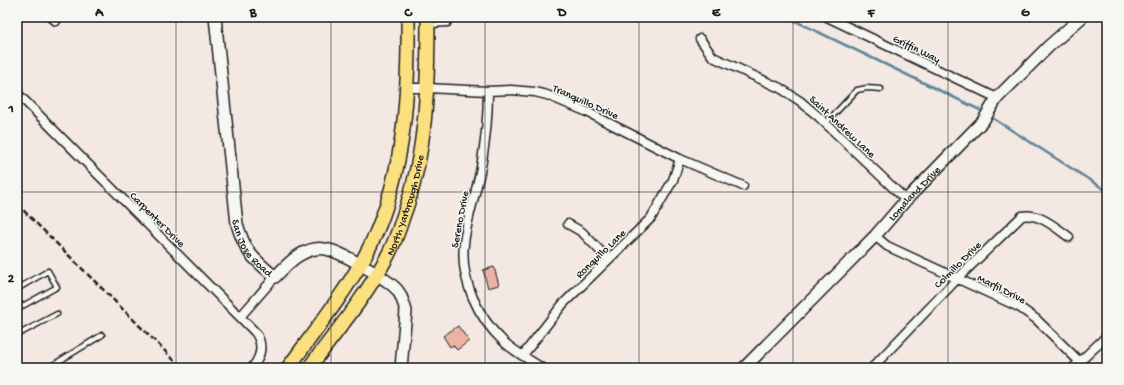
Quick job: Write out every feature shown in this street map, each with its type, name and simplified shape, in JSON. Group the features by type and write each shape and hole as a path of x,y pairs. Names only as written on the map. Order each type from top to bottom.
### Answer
{"main road":[{"name":"North Yarbrough Drive","path":"288,368 343,292 360,265 382,220 392,189 405,123 408,17"},
{"name":"North Yarbrough Drive","path":"309,368 346,320 377,275 388,255 410,198 418,169 424,135 427,88 428,21"}],"street":[{"name":"San Jose Road","path":"215,17 238,224 241,238 248,252 275,276 299,255 315,249 328,249 335,251 377,275 394,288 404,302 406,311 401,368"},
{"name":"Griffin Way","path":"827,17 997,98"},
{"name":"Lomaland Drive","path":"744,368 875,236 906,200 983,121 997,98 1049,46 1082,17"},
{"name":"Saint Andrew Lane","path":"700,39 713,57 780,88 800,101 826,123 906,200"},
{"name":"Tranquillo Drive","path":"407,88 535,92 547,95 585,111 680,158 743,186"},
{"name":"Sereno Drive","path":"488,91 488,122 482,161 466,229 464,245 464,265 467,282 475,305 504,342 542,368"},
{"name":"Carpenter Drive","path":"17,93 256,332 261,345 260,354 252,368"},
{"name":"Ronquillo Lane","path":"523,355 563,304 651,218 673,180 680,158"},
{"name":"Colmillo Drive","path":"872,368 958,278 1022,216 1038,216 1070,237"},
{"path":"568,224 582,232 608,259"},
{"name":"Marfil Drive","path":"875,236 886,246 1019,307 1036,319 1080,366"},
{"path":"240,317 275,276"},
{"path":"1080,366 1107,336"}],"lane":[{"path":"428,21 448,24 451,17"},
{"path":"826,123 857,90 867,88 881,89"},
{"path":"17,289 48,271 57,287 17,309"},
{"path":"17,335 57,314"},
{"path":"48,368 102,335"}],"building":[{"path":"494,267 499,285 488,288 483,270"},
{"path":"458,326 469,341 457,350 453,345 450,347 443,336"}],"waterway":[{"path":"787,17 980,110"},
{"path":"994,119 1107,191"}],"railway":[{"path":"17,204 182,368"}]}
